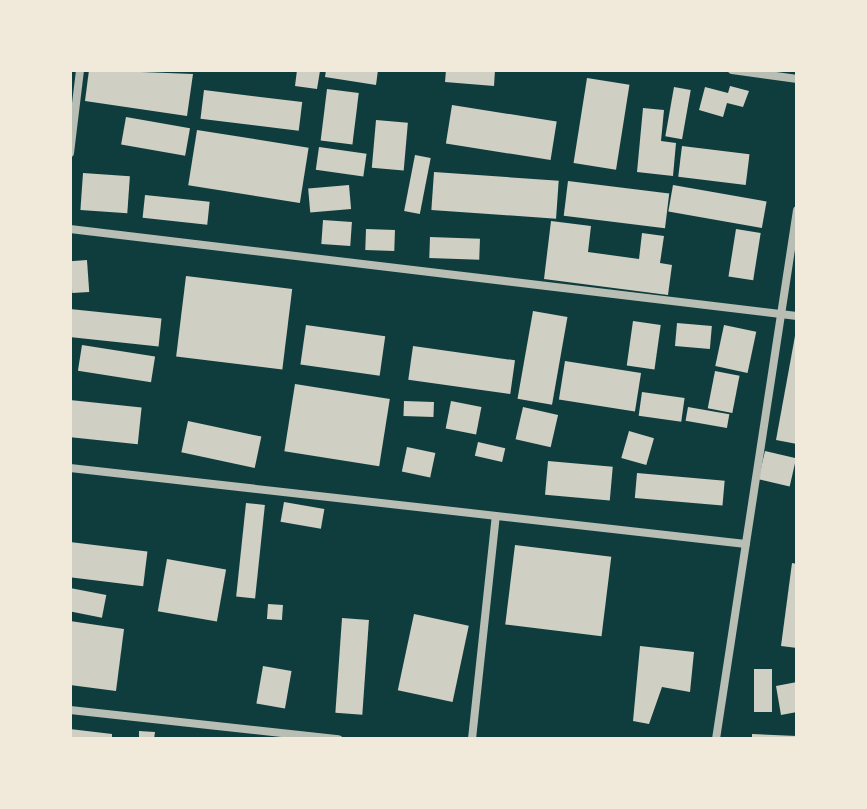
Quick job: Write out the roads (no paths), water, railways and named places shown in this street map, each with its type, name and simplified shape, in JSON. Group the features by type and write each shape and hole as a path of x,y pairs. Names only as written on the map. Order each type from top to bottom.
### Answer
{"street":[{"path":"70,153 80,70"},
{"path":"732,70 797,79"},
{"path":"716,739 797,210"},
{"path":"70,229 797,316"},
{"path":"70,468 746,544"},
{"path":"472,739 496,516"},
{"path":"70,710 338,739"}]}
